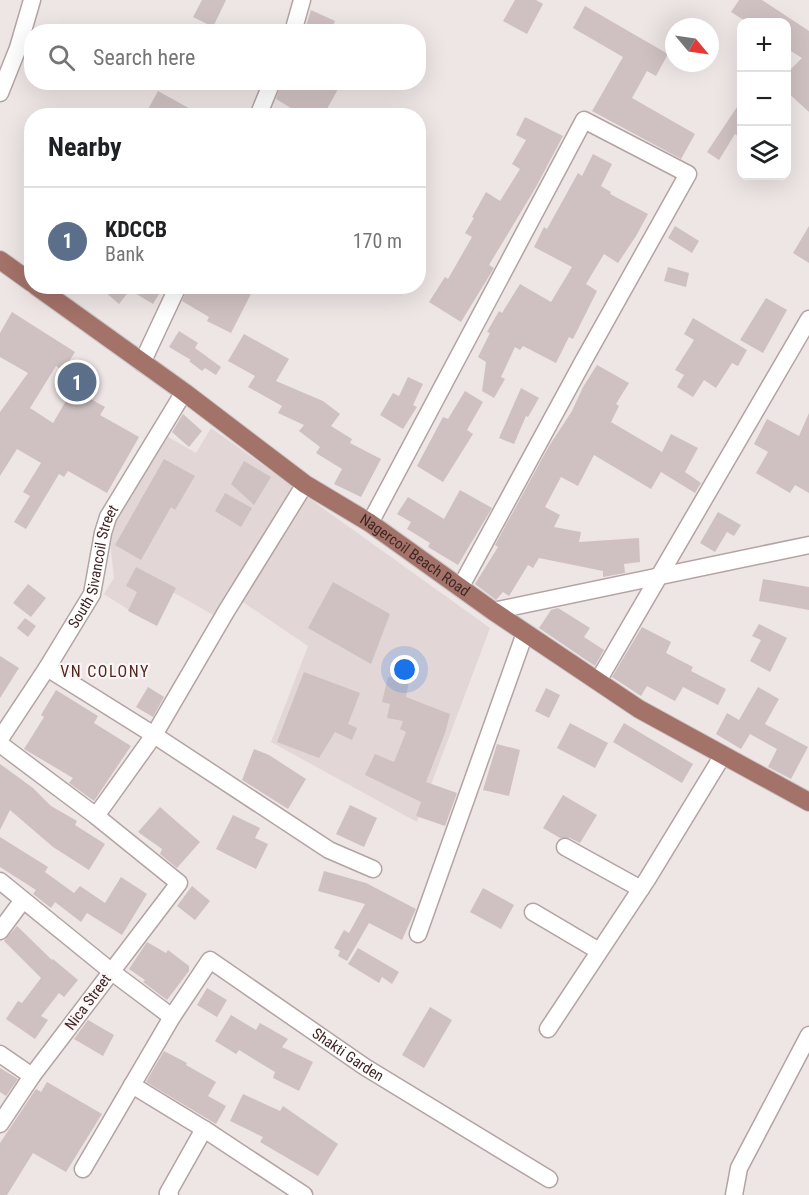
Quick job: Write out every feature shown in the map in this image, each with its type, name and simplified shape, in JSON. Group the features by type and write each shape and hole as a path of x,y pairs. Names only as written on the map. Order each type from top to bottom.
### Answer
{"main road":[{"path":"0,260 24,277"},
{"name":"Nagercoil Beach Road","path":"47,294 184,392 305,484 370,523 493,611 639,709 809,801"}],"street":[{"path":"25,24 32,0"},
{"path":"295,24 302,0"},
{"path":"0,93 24,27"},
{"path":"261,108 269,90"},
{"path":"370,523 584,120 688,174 460,588"},
{"path":"142,363 174,294"},
{"path":"598,681 809,319"},
{"name":"South Sivancoil Street","path":"0,739 92,594 103,533 108,518 184,392"},
{"path":"0,744 96,816 154,735 227,610 305,484"},
{"path":"493,611 809,545"},
{"path":"418,934 525,633"},
{"path":"47,668 329,850 373,869"},
{"path":"548,1029 641,889 723,755"},
{"name":"Nica Street","path":"0,1124 32,1076 179,883 96,816"},
{"path":"565,847 641,889"},
{"path":"0,881 112,972 172,1017 83,1169"},
{"path":"0,931 23,900"},
{"path":"533,912 600,951"},
{"name":"Shakti Garden","path":"172,1017 210,960 365,1067 549,1179"},
{"path":"734,1195 739,1168 809,1035"},
{"path":"0,1054 32,1076"},
{"path":"132,1085 204,1128 304,1195"},
{"path":"170,1195 168,1193 204,1128"}],"shaded area":[{"path":"211,428 490,628 417,822 271,742 308,646 231,594 217,617 162,586 143,619 104,594 114,578 109,531 168,437 196,453"}],"building":[{"path":"202,0 226,0 214,24 207,24 193,17"},
{"path":"515,0 536,0 543,4 527,34 503,21"},
{"path":"739,0 762,0 789,18 741,18 731,12"},
{"path":"585,6 665,52 665,60 656,76 647,71 632,98 695,134 681,159 592,111 623,57 573,28"},
{"path":"311,10 335,21 334,24 307,24"},
{"path":"791,19 809,31 809,112 791,96 791,69 802,58 791,51"},
{"path":"279,90 338,90 327,108 291,108 276,99"},
{"path":"158,91 189,108 149,108"},
{"path":"737,107 737,135 735,134 719,160 707,152"},
{"path":"525,117 563,136 536,187 489,265 494,268 461,322 429,302 445,277 448,279 472,237 465,233 486,192 500,201 520,169 512,164 526,140 516,135"},
{"path":"593,154 612,164 601,186 611,192 610,194 648,214 618,263 604,254 586,284 597,291 573,339 569,337 556,363 523,346 520,350 515,347 501,377 505,379 494,398 482,391 486,362 478,357 490,333 487,332 499,311 502,313 520,284 551,302 572,267 534,247 544,227 547,229 578,173 582,176"},
{"path":"675,226 699,241 692,253 668,238"},
{"path":"809,226 809,263 793,253"},
{"path":"668,267 689,273 686,287 664,281"},
{"path":"107,294 127,294 119,304"},
{"path":"137,294 159,294 153,304"},
{"path":"185,294 251,294 231,333 207,321 209,317 182,301"},
{"path":"766,298 787,310 763,353 740,340"},
{"path":"12,312 75,352 63,371 56,366 30,408 53,423 73,389 105,407 100,415 139,437 107,493 68,471 64,477 59,474 26,529 14,522 30,496 23,492 41,463 17,449 0,476 0,412 28,373 0,357 0,333"},
{"path":"693,318 747,350 738,366 732,363 716,388 704,380 693,397 677,387 684,375 675,370 694,340 684,334"},
{"path":"179,331 198,343 195,348 221,367 216,375 205,368 202,371 189,361 191,360 169,347"},
{"path":"244,334 289,359 276,381 323,401 340,414 331,426 352,439 350,443 381,459 361,497 334,484 342,469 316,453 320,447 299,431 304,425 278,413 282,406 248,387 255,376 228,361"},
{"path":"597,365 629,383 616,404 619,406 611,422 662,452 671,434 698,448 685,472 701,483 695,493 661,472 651,489 594,455 578,486 561,477 545,507 560,515 554,527 581,532 579,542 639,538 640,562 624,564 625,573 603,577 603,571 539,558 533,568 528,565 509,596 503,592 496,600 475,584 498,547 495,545 549,446 572,411"},
{"path":"408,377 423,384 413,405 417,407 403,429 380,415 393,393 399,396"},
{"path":"521,388 539,398 528,417 526,416 514,444 499,438"},
{"path":"465,391 483,402 467,430 473,434 443,482 417,466 443,417 448,419"},
{"path":"809,413 809,493 795,485 790,493 756,473 768,452 754,444 767,419 799,436"},
{"path":"183,414 202,431 189,447 172,432"},
{"path":"164,459 195,476 175,510 171,507 141,560 115,545"},
{"path":"244,461 271,477 254,505 231,484"},
{"path":"460,490 492,508 458,565 428,547 430,543 407,529 411,522 397,514 408,497 444,519"},
{"path":"225,493 252,508 241,527 215,511"},
{"path":"718,512 741,525 734,536 727,532 715,552 700,543"},
{"path":"136,567 176,588 157,626 128,611 137,592 126,586"},
{"path":"763,579 809,587 809,610 759,601"},
{"path":"333,582 390,614 371,664 308,628"},
{"path":"28,584 46,598 31,617 13,603"},
{"path":"558,608 590,628 584,637 604,650 595,666 539,628 551,610"},
{"path":"25,618 36,626 28,637 17,628"},
{"path":"759,624 787,638 770,672 750,661 761,640 752,636"},
{"path":"642,627 671,642 666,653 693,667 691,671 726,689 718,705 683,687 675,701 647,686 641,696 612,677"},
{"path":"0,656 19,668 0,698"},
{"path":"304,672 360,693 348,724 357,728 352,740 335,732 319,758 277,742"},
{"path":"388,677 409,681 406,697 450,714 426,782 457,793 445,826 416,816 421,802 365,775 375,754 394,762 406,732 400,729 403,721 387,718 390,704 382,702"},
{"path":"148,687 164,697 153,717 136,707"},
{"path":"758,687 779,699 765,724 808,747 791,779 768,767 777,749 750,734 741,749 716,734 727,713 739,720"},
{"path":"546,688 560,695 549,718 535,711"},
{"path":"56,690 98,716 94,723 131,746 94,801 69,783 73,778 24,749 44,717 41,715"},
{"path":"570,723 608,743 595,768 557,748"},
{"path":"624,723 693,764 682,783 613,742"},
{"path":"497,744 520,750 509,796 483,790"},
{"path":"254,749 269,755 306,779 288,809 242,780"},
{"path":"0,764 33,788 51,806 77,821 75,825 105,844 89,870 53,847 10,810 0,830"},
{"path":"563,795 597,815 580,843 570,838 560,838 543,828"},
{"path":"350,805 377,818 364,847 336,834"},
{"path":"160,807 200,842 177,868 160,854 162,849 138,832"},
{"path":"233,815 260,828 255,838 268,844 256,869 216,849"},
{"path":"0,837 48,867 45,872 74,893 80,886 105,903 121,877 147,894 122,935 87,913 81,922 55,902 51,908 33,894 36,890 0,867"},
{"path":"324,871 366,883 416,909 402,940 369,923 347,961 338,956 340,951 334,948 344,930 349,933 365,904 318,891"},
{"path":"192,886 210,901 195,920 177,906"},
{"path":"483,888 514,905 501,929 470,912"},
{"path":"17,926 52,960 78,980 64,997 59,993 41,1016 48,1020 35,1039 6,1019 18,1001 22,1003 41,978 4,941"},
{"path":"147,942 166,953 168,950 189,966 189,971 167,1000 129,969"},
{"path":"358,948 399,972 392,984 382,977 379,983 348,964"},
{"path":"207,988 227,1000 217,1017 197,1005"},
{"path":"430,1007 452,1020 424,1068 402,1055"},
{"path":"231,1015 256,1030 260,1023 288,1039 282,1047 313,1062 299,1091 273,1078 275,1072 239,1050 236,1054 215,1041"},
{"path":"88,1020 114,1035 103,1056 74,1039"},
{"path":"164,1051 216,1082 208,1096 226,1106 216,1124 146,1082"},
{"path":"0,1068 18,1079 6,1096 0,1092"},
{"path":"47,1082 102,1114 66,1172 33,1153 7,1195 0,1195 0,1143 36,1089 41,1092"},
{"path":"243,1094 280,1111 283,1106 338,1144 318,1176 260,1142 263,1137 230,1121"}],"place":[{"name":"KDCCB","path":"77,382"}],"district":[{"name":"VN COLONY","path":"105,671"}]}
